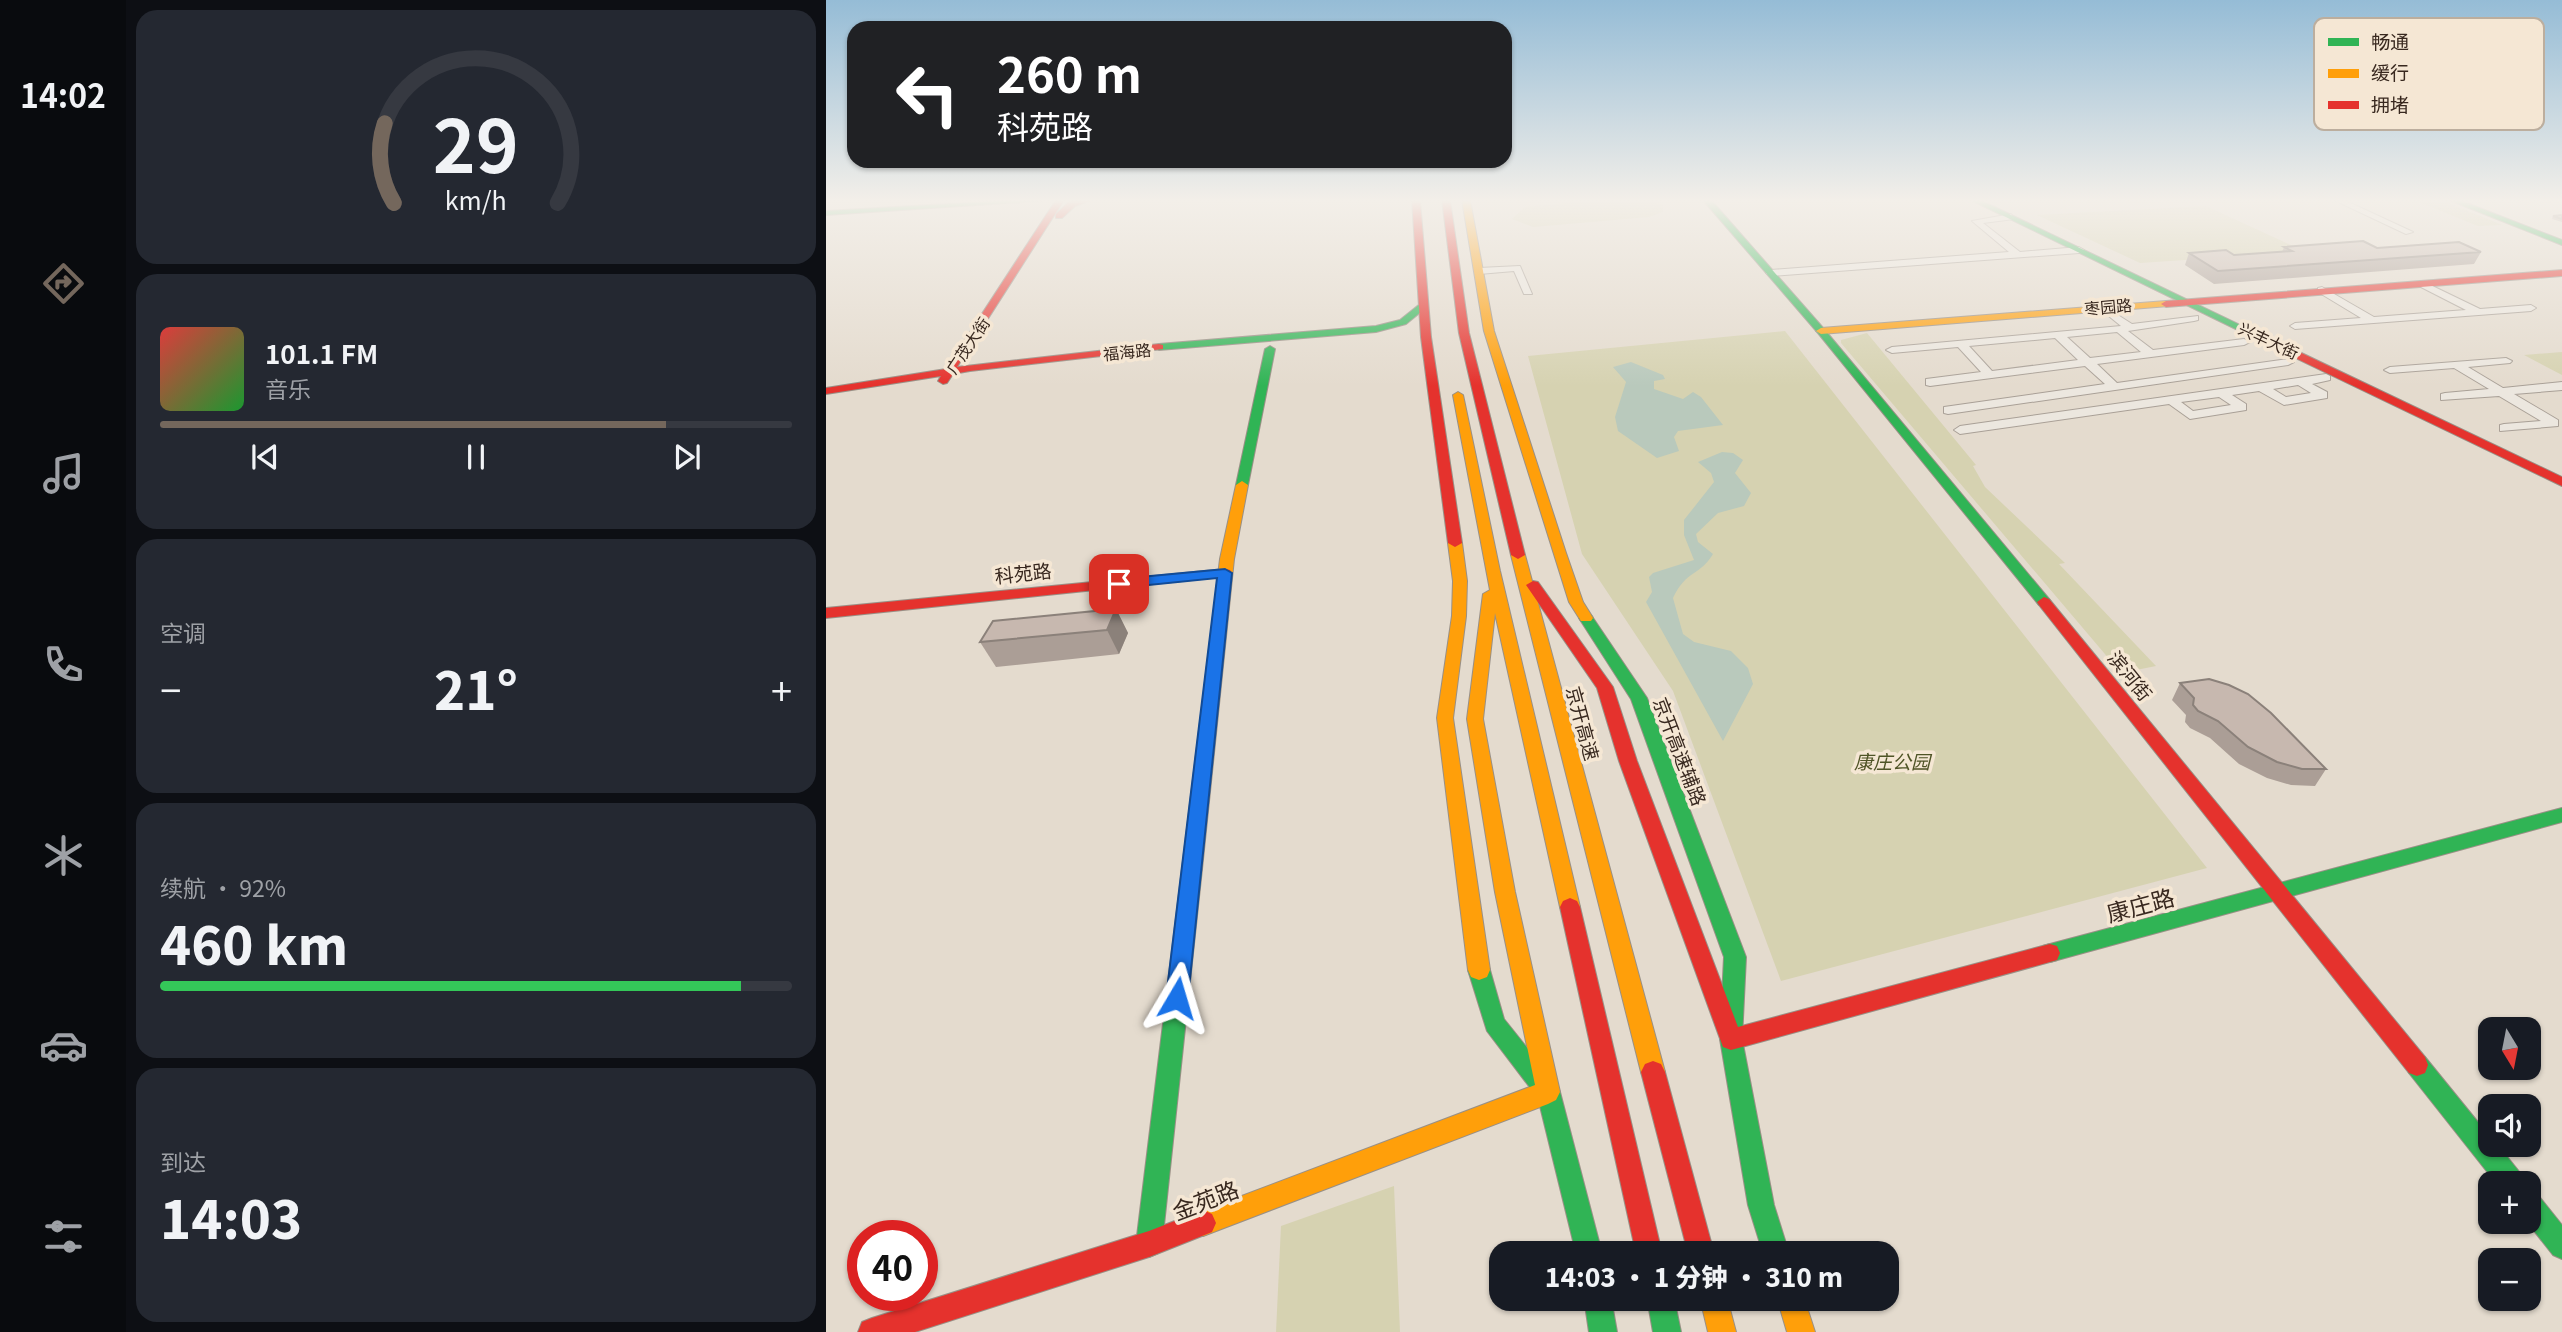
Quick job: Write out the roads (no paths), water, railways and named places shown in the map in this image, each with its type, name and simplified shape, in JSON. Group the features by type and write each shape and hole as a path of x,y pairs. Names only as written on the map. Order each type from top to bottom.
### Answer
{"main road":[{"name":"广茂大街","path":"945,378 1020,262"},
{"name":"广茂大街","path":"962,384 1025,262"},
{"path":"1420,262 1426,337 1460,581 1459,616 1445,718 1475,958 1495,1024 1548,1092"},
{"path":"1438,262 1443,307"},
{"name":"京开高速","path":"1454,262 1464,333 1522,570 1698,1241"},
{"name":"京开高速辅路","path":"1477,262 1489,331 1576,602 1639,698 1735,957 1731,1039 1761,1205 1772,1241"},
{"name":"滨河街","path":"1761,262 1821,331 2277,890 2502,1171"},
{"name":"兴丰大街","path":"2106,262 2562,476"},
{"name":"兴丰大街","path":"2112,262 2562,482"},
{"name":"枣园路","path":"1821,331 2190,300 2562,273"},
{"name":"福海路","path":"826,393 945,378 970,368 1233,339 1376,329 1403,322 1423,306"},
{"name":"福海路","path":"945,378 962,384 1270,349 1426,337"},
{"path":"1149,1244 1225,573 1270,349"},
{"path":"1454,374 1493,571 1646,1241"},
{"path":"1522,570 1605,687 1628,761 1731,1039"},
{"path":"1493,571 1475,719 1505,892 1548,1092 1586,1241"},
{"name":"科苑路","path":"826,613 1225,573"},
{"name":"康庄路","path":"1731,1039 2562,815"},
{"name":"金苑路","path":"872,1332 1149,1244 1548,1092"},
{"path":"2541,1220 2562,1247"},
{"path":"1599,1311 1603,1332"},
{"path":"1663,1311 1667,1332"},
{"path":"1716,1311 1722,1332"},
{"path":"1794,1311 1801,1332"}],"street":[{"path":"1771,273 1920,262"},
{"path":"1479,271 1517,268 1528,292"},
{"path":"2422,284 2483,315"},
{"path":"2322,290 2378,323"},
{"path":"2295,326 2483,315 2531,308"},
{"path":"2110,313 2124,328 2156,353 2174,360"},
{"path":"1892,350 2058,335 2194,318"},
{"path":"2022,319 2040,336"},
{"path":"2058,335 2115,387"},
{"path":"1948,410 2087,362 2244,342"},
{"path":"1960,343 1989,374 2052,395 2075,414"},
{"path":"2390,370 2506,361"},
{"path":"2052,395 2288,362"},
{"path":"2456,365 2554,424 2504,428"},
{"path":"2186,368 2197,375"},
{"path":"2214,373 2242,390"},
{"path":"1930,382 1989,374"},
{"path":"1960,430 2326,378"},
{"path":"2261,387 2284,401 2323,395 2301,382"},
{"path":"2136,383 2190,415 2242,407 2221,393"},
{"path":"2445,397 2562,386"},
{"path":"2544,417 2562,416"}],"park label":[{"name":"康庄公园","path":"1892,760"}]}
